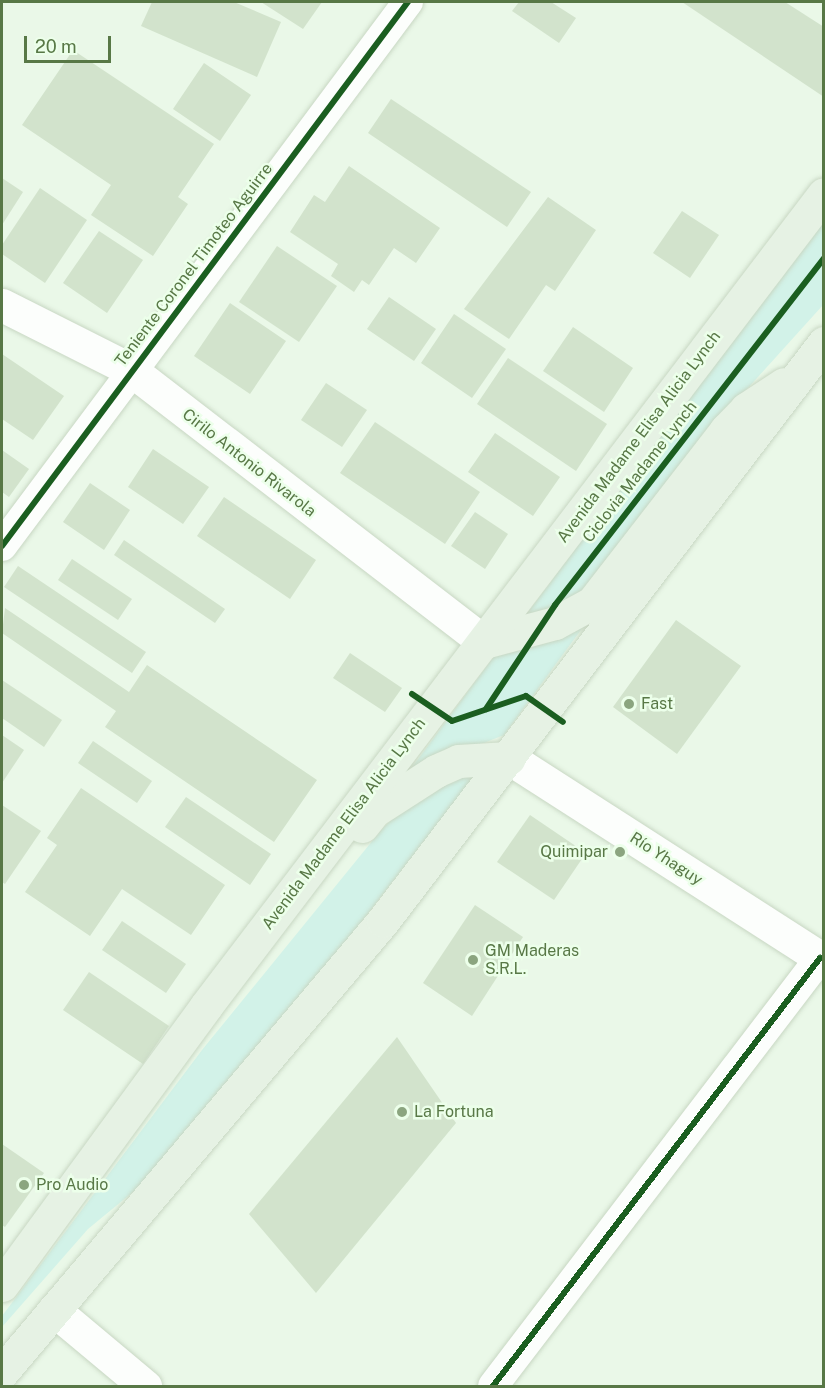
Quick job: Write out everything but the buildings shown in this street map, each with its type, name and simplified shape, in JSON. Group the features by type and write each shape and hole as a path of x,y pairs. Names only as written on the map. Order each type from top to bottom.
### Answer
{"highway":[{"name":"Avenida Madame Elisa Alicia Lynch","path":"2,1285 206,1006 824,194"},
{"path":"2,1372 383,921 824,343"},
{"path":"484,642 555,623 592,603 726,430 746,409 803,371"},
{"path":"206,1006 241,979 374,811 458,761 509,758"}],"main road":[{"name":"Cirilo Antonio Rivarola","path":"2,305 131,370 484,642"},
{"name":"Río Yhaguy","path":"509,758 822,959"},
{"path":"54,1310 145,1386"}],"street":[{"name":"Teniente Coronel Timoteo Aguirre","path":"2,546 131,370 408,2"},
{"path":"493,1386 822,959"}],"shaded area":[{"path":"823,217 823,305 730,408 575,600 526,615"},
{"path":"586,623 504,735 408,773 497,652"},
{"path":"480,769 241,1077 162,1168 88,1229 2,1327 2,1316 202,1050 382,829 420,793"}],"cycle path":[{"path":"2,546 408,2"},
{"name":"Ciclovia Madame Lynch","path":"486,709 555,605 824,258"},
{"path":"412,694 452,721 526,696 563,722"},
{"path":"493,1386 820,958"}],"place":[{"name":"Fast","path":"629,704"},
{"name":"Quimipar","path":"620,852"},
{"name":"GM Maderas S.R.L.","path":"473,960"},
{"name":"La Fortuna","path":"402,1112"},
{"name":"Pro Audio","path":"24,1185"}]}
